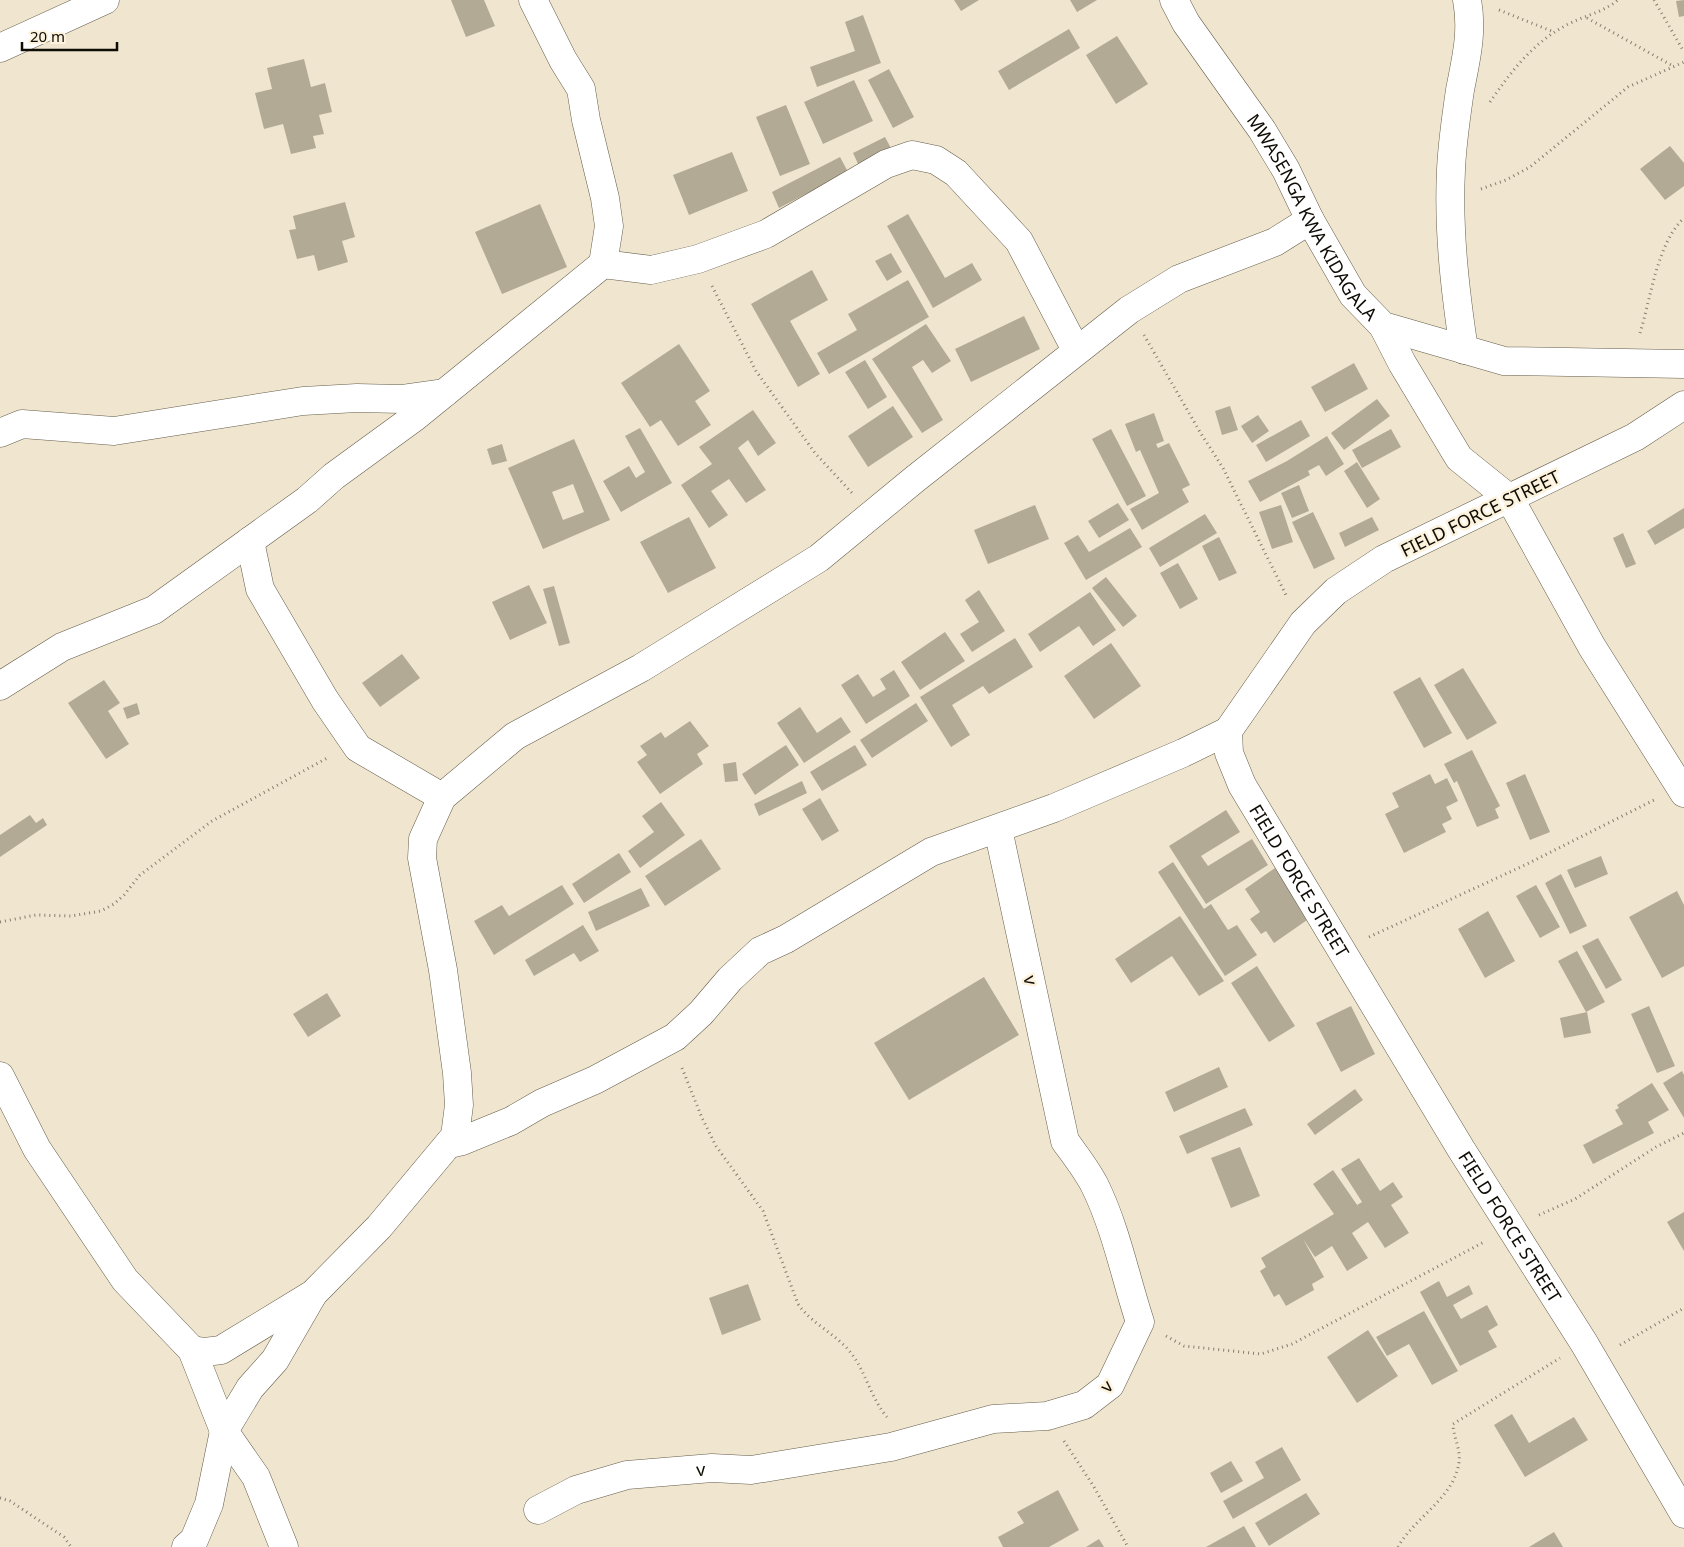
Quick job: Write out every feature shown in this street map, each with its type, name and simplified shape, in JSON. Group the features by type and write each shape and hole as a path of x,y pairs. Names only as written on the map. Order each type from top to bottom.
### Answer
{"street":[{"path":"0,48 105,0"},
{"path":"0,686 62,647 154,610 307,500 334,476 415,418 603,264 609,226 605,198 586,120 581,88 563,60 533,0"},
{"name":"MWASENGA KWA KIDAGALA","path":"1174,0 1186,23 1262,130 1286,170 1310,220 1353,295 1384,326 1504,361 1684,364"},
{"path":"1464,350 1455,285 1451,199 1454,134 1469,48 1471,20 1466,0"},
{"path":"603,264 651,270 698,260 766,234 886,164 912,155 936,160 956,173 1019,242 1076,350"},
{"path":"192,1350 205,1352 221,1350 312,1294 379,1227 455,1136 459,1105 457,1073 443,970 422,858 423,839 442,797 515,736 641,668 819,558 914,479 1129,310 1179,279 1275,242 1310,220"},
{"path":"1384,326 1402,363 1459,458 1510,499 1592,647 1683,790"},
{"path":"0,433 22,424 114,431 303,401 357,398 401,399 444,393"},
{"name":"FIELD FORCE STREET","path":"1684,405 1635,437 1384,559 1336,590 1303,623 1228,731 1230,753 1242,785 1461,1149 1512,1227 1589,1352 1684,1514"},
{"path":"250,541 260,589 325,700 358,748 442,797"},
{"path":"449,1144 462,1141 511,1121 542,1103 595,1080 675,1036 702,1013 730,979 760,951 786,938 931,852 998,829 1174,757 1228,731"},
{"name":"v","path":"538,1510 576,1490 627,1475 712,1468 751,1470 891,1447 993,1419 1047,1416 1084,1406 1110,1385 1140,1322 1125,1276 1116,1237 1102,1202 1094,1185 1065,1141 998,829"},
{"path":"0,1076 36,1149 125,1280 192,1350 224,1431 256,1477 284,1547"},
{"path":"186,1547 194,1540 209,1504 224,1431 250,1388 275,1360 312,1294"}],"path":[{"path":"1488,105 1527,53 1564,26 1604,11 1618,0"},
{"path":"1654,0 1684,52"},
{"path":"1493,6 1522,21 1554,33"},
{"path":"1586,18 1674,66"},
{"path":"1451,199 1506,180 1530,167 1628,87 1684,62"},
{"path":"1631,364 1660,261 1677,224 1684,218"},
{"path":"698,260 756,371 814,453 873,515"},
{"path":"1129,310 1223,468 1284,593 1303,623"},
{"path":"0,922 36,915 72,916 101,911 114,904 124,895 140,875 212,821 330,756 358,748"},
{"path":"1342,949 1683,790"},
{"path":"675,1036 682,1068 702,1118 716,1146 763,1212 798,1304 806,1316 842,1342 854,1356 875,1403 908,1442"},
{"path":"1140,1322 1184,1346 1261,1354 1292,1344 1512,1227 1575,1199 1656,1146 1684,1132"},
{"path":"1398,1547 1419,1519 1440,1500 1455,1474 1459,1462 1454,1424 1589,1352 1684,1308"},
{"path":"1047,1416 1094,1487 1128,1547"},
{"path":"0,1498 10,1501 64,1537 71,1547"}],"building":[{"path":"451,0 484,0 495,26 466,37"},
{"path":"954,0 979,0 961,11"},
{"path":"1070,0 1097,0 1077,12"},
{"path":"1684,0 1684,16 1679,17 1676,1"},
{"path":"863,15 881,63 817,87 810,67 855,51 845,22"},
{"path":"1069,29 1080,48 1009,90 998,71"},
{"path":"1117,36 1148,84 1116,104 1086,55"},
{"path":"304,59 311,87 325,83 332,112 319,115 324,134 313,136 316,148 291,154 283,124 264,129 255,93 272,89 267,68"},
{"path":"889,69 914,117 893,128 868,80"},
{"path":"854,80 873,121 823,144 804,102"},
{"path":"786,105 810,164 780,176 756,117"},
{"path":"885,137 893,152 860,168 853,153"},
{"path":"1670,146 1684,163 1684,186 1665,200 1640,169"},
{"path":"732,152 748,191 689,215 673,175"},
{"path":"840,157 848,172 779,208 772,192"},
{"path":"345,202 355,237 342,241 348,262 318,271 314,255 297,259 289,230 296,229 293,216"},
{"path":"540,204 567,267 502,294 475,232"},
{"path":"908,214 945,278 972,263 982,280 933,308 887,226"},
{"path":"891,253 902,272 887,281 875,261"},
{"path":"812,270 828,300 790,321 820,374 798,387 751,304"},
{"path":"908,280 929,317 829,374 817,353 857,330 848,314"},
{"path":"1024,316 1040,349 971,382 955,349"},
{"path":"926,324 951,361 932,373 923,360 912,367 943,420 922,433 872,359"},
{"path":"679,344 710,391 695,401 711,425 678,446 661,420 650,427 621,383"},
{"path":"865,360 887,397 868,409 845,372"},
{"path":"1354,363 1368,389 1325,412 1311,387"},
{"path":"1377,399 1390,416 1344,450 1331,433"},
{"path":"893,406 913,437 868,467 848,436"},
{"path":"1230,406 1238,430 1222,435 1215,411"},
{"path":"753,410 776,443 758,456 748,440 738,448 766,490 746,503 729,479 711,491 728,515 709,528 681,485 712,464 699,447"},
{"path":"1154,413 1164,441 1156,444 1158,448 1169,443 1190,485 1182,489 1189,502 1142,530 1130,509 1159,493 1140,450 1136,452 1125,424"},
{"path":"1258,415 1269,431 1252,443 1241,426"},
{"path":"1301,420 1310,436 1266,462 1256,445"},
{"path":"640,428 672,483 621,512 603,481 629,466 636,478 645,472 625,436"},
{"path":"1111,429 1146,496 1127,506 1092,439"},
{"path":"1391,429 1401,447 1362,468 1352,450"},
{"path":"1327,436 1344,464 1326,476 1319,465 1308,471 1310,475 1260,502 1248,481 1287,461"},
{"path":"574,439 610,520 543,549 508,468","holes":["573,484 584,512 563,520 552,492"]},
{"path":"502,444 507,461 492,465 487,449"},
{"path":"1357,462 1380,499 1367,508 1344,471"},
{"path":"1299,485 1309,511 1292,518 1281,493"},
{"path":"1118,503 1129,520 1099,538 1088,521"},
{"path":"1035,505 1049,539 988,564 974,530"},
{"path":"1281,505 1293,542 1272,549 1259,512"},
{"path":"1684,508 1684,528 1655,545 1647,531"},
{"path":"1313,512 1335,559 1314,569 1292,522"},
{"path":"1205,514 1217,533 1160,567 1149,548"},
{"path":"689,517 716,568 668,593 640,542"},
{"path":"1372,517 1379,530 1345,547 1339,533"},
{"path":"1130,528 1142,547 1086,580 1064,543 1078,535 1089,552"},
{"path":"1623,533 1636,564 1626,568 1613,538"},
{"path":"1219,537 1237,573 1219,581 1202,546"},
{"path":"1178,563 1198,599 1180,609 1160,573"},
{"path":"1106,577 1137,616 1123,627 1092,588"},
{"path":"529,585 547,623 510,640 492,602"},
{"path":"554,586 570,643 559,646 543,589"},
{"path":"979,590 1005,631 972,652 960,634 979,622 965,600"},
{"path":"1090,592 1116,630 1093,646 1079,626 1040,652 1028,634"},
{"path":"945,632 965,661 920,690 901,662"},
{"path":"1015,638 1033,667 989,694 983,686 952,705 970,735 951,747 920,697"},
{"path":"1111,643 1141,686 1094,719 1064,676"},
{"path":"402,654 420,678 380,707 362,683"},
{"path":"1463,668 1497,723 1467,740 1434,685"},
{"path":"894,670 910,696 866,724 841,685 858,674 873,697 886,689 880,679"},
{"path":"1420,677 1452,733 1424,748 1393,692"},
{"path":"104,680 120,703 108,711 129,744 106,759 68,703"},
{"path":"137,703 140,714 127,719 123,708"},
{"path":"916,703 928,721 872,758 860,740"},
{"path":"800,707 817,733 841,717 851,732 804,763 777,723"},
{"path":"690,721 709,746 697,754 703,764 660,794 637,762 647,755 640,746 661,732 665,738"},
{"path":"786,745 799,765 755,795 742,774"},
{"path":"855,745 867,765 822,791 810,772"},
{"path":"1472,750 1500,806 1495,809 1499,818 1477,827 1457,781 1454,783 1444,764"},
{"path":"736,762 738,781 725,782 723,764"},
{"path":"1430,774 1435,784 1447,778 1458,801 1446,807 1452,819 1442,824 1446,832 1404,853 1385,814 1399,807 1392,793"},
{"path":"1525,774 1550,832 1530,840 1506,783"},
{"path":"802,781 807,793 759,816 754,804"},
{"path":"820,798 839,831 822,841 802,809"},
{"path":"661,802 685,835 640,868 628,851 654,832 642,816"},
{"path":"1226,810 1240,832 1201,856 1208,866 1252,839 1268,865 1206,904 1169,846"},
{"path":"30,815 36,823 43,818 47,825 0,857 0,835"},
{"path":"701,839 721,869 665,906 645,876"},
{"path":"619,853 631,872 584,903 572,884"},
{"path":"1601,856 1608,874 1575,888 1567,870"},
{"path":"1173,862 1204,909 1211,904 1228,930 1237,925 1257,955 1225,976 1158,872"},
{"path":"1275,868 1310,918 1274,943 1266,931 1261,934 1250,919 1260,912 1245,889"},
{"path":"1561,874 1587,926 1570,934 1545,883"},
{"path":"562,885 574,904 494,955 474,921 502,905 509,916"},
{"path":"1536,885 1560,927 1540,938 1516,896"},
{"path":"641,888 650,906 596,931 588,912"},
{"path":"1677,891 1684,905 1684,966 1662,978 1629,917"},
{"path":"1488,911 1515,961 1485,978 1458,929"},
{"path":"1180,916 1224,981 1199,996 1172,956 1131,983 1115,959"},
{"path":"583,925 599,951 580,962 574,953 534,976 525,960"},
{"path":"1598,938 1622,980 1606,989 1582,946"},
{"path":"1577,951 1605,1002 1586,1012 1558,961"},
{"path":"1257,966 1295,1026 1269,1042 1231,983"},
{"path":"984,977 1019,1035 909,1100 874,1043"},
{"path":"327,993 341,1016 308,1037 293,1014"},
{"path":"1351,1006 1375,1054 1341,1072 1316,1023"},
{"path":"1649,1006 1675,1066 1657,1073 1631,1014"},
{"path":"1587,1012 1591,1033 1564,1038 1560,1018"},
{"path":"1219,1067 1228,1087 1174,1112 1165,1092"},
{"path":"1682,1071 1684,1075 1684,1118 1663,1083"},
{"path":"1652,1083 1669,1110 1648,1122 1654,1133 1593,1164 1583,1145 1623,1124 1615,1110 1619,1108 1617,1105"},
{"path":"1355,1089 1363,1100 1315,1135 1307,1124"},
{"path":"1245,1108 1253,1125 1187,1154 1179,1136"},
{"path":"1240,1147 1260,1196 1231,1208 1211,1158"},
{"path":"1359,1158 1380,1191 1393,1182 1403,1197 1391,1205 1409,1233 1385,1248 1368,1222 1352,1233 1368,1258 1347,1271 1332,1246 1315,1257 1303,1239 1324,1277 1312,1284 1314,1290 1286,1306 1279,1294 1274,1297 1260,1271 1266,1267 1261,1258 1334,1214 1313,1184 1333,1170 1357,1205 1362,1202 1341,1169"},
{"path":"1684,1212 1684,1251 1667,1222"},
{"path":"1439,1281 1447,1297 1469,1285 1473,1294 1453,1305 1461,1319 1487,1305 1498,1325 1488,1331 1497,1347 1460,1366 1420,1292"},
{"path":"748,1284 761,1320 722,1335 709,1298"},
{"path":"1424,1311 1458,1371 1432,1385 1409,1344 1387,1356 1376,1337"},
{"path":"1368,1330 1398,1376 1357,1403 1327,1357"},
{"path":"1512,1414 1529,1443 1574,1417 1588,1440 1525,1477 1494,1425"},
{"path":"1282,1447 1301,1480 1233,1519 1223,1501 1264,1478 1255,1462"},
{"path":"1231,1461 1243,1481 1221,1493 1210,1473"},
{"path":"1058,1490 1079,1530 1049,1547 1003,1547 998,1537 1024,1523 1017,1512"},
{"path":"1306,1493 1320,1514 1269,1546 1255,1523"},
{"path":"1244,1526 1256,1547 1206,1547"},
{"path":"1554,1532 1563,1547 1529,1547"},
{"path":"1099,1539 1104,1547 1086,1547"}]}
